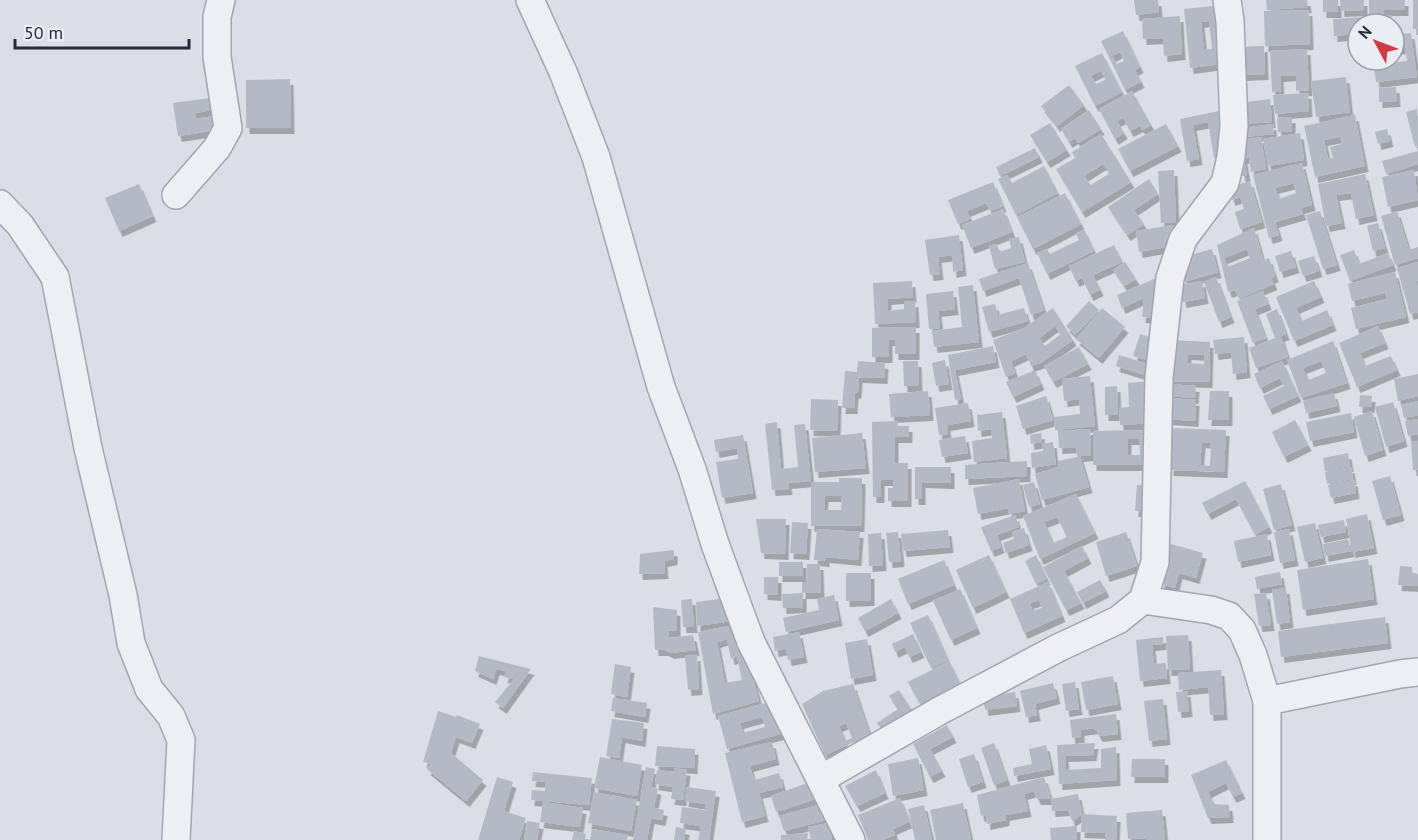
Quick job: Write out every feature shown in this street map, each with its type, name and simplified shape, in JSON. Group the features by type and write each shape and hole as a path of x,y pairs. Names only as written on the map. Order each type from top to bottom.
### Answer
{"street":[{"path":"176,195 217,148 228,128 217,57 217,17 221,0"},
{"path":"530,0 563,72 596,157 661,387 692,469 715,544 751,642 851,840"},
{"path":"821,779 941,710 1058,648 1118,620 1143,600 1155,562 1159,378 1170,278 1183,239 1225,183 1232,157 1234,126 1230,21 1227,0"},
{"path":"0,204 20,225 55,278 88,448 123,595 131,643 149,689 171,716 181,740 176,840"},
{"path":"1143,600 1211,610 1229,616 1242,630 1253,655 1267,701 1267,840"},
{"path":"1267,701 1418,672"}],"building":[{"path":"1134,0 1158,0 1159,12 1136,15"},
{"path":"1266,0 1307,0 1308,7 1267,10"},
{"path":"1323,0 1338,0 1338,12 1323,12"},
{"path":"1340,0 1364,0 1364,10 1341,11"},
{"path":"1369,0 1405,0 1405,10 1369,12"},
{"path":"1413,0 1418,0 1418,29 1413,29"},
{"path":"1222,5 1229,63 1190,68 1184,9","holes":["1209,21 1212,49 1204,50 1201,22"]},
{"path":"1309,10 1310,44 1265,46 1264,11"},
{"path":"1180,16 1182,54 1164,56 1163,38 1143,39 1142,19"},
{"path":"1346,18 1346,35 1334,36 1333,19"},
{"path":"1123,31 1140,67 1135,70 1141,82 1125,90 1101,41","holes":["1120,52 1124,61 1117,64 1112,56"]},
{"path":"1411,33 1417,77 1376,82 1375,72 1406,72 1406,34"},
{"path":"1264,46 1265,74 1242,75 1233,47"},
{"path":"1307,49 1309,90 1296,91 1296,75 1280,76 1281,92 1272,92 1270,51"},
{"path":"1102,53 1122,92 1095,106 1075,66","holes":["1101,71 1106,79 1096,84 1091,76"]},
{"path":"1346,77 1350,112 1316,117 1311,81"},
{"path":"290,79 291,128 246,128 246,80"},
{"path":"1069,85 1084,105 1057,126 1041,106"},
{"path":"1396,87 1397,101 1379,102 1379,88"},
{"path":"1132,91 1151,125 1142,130 1140,126 1130,131 1123,118 1117,121 1124,133 1115,139 1099,109"},
{"path":"1308,93 1309,111 1275,114 1273,95"},
{"path":"232,95 237,127 178,136 173,103","holes":["218,109 220,115 196,119 195,113"]},
{"path":"1270,99 1272,122 1241,124 1239,103"},
{"path":"1417,109 1418,146 1415,147 1406,112"},
{"path":"1089,110 1101,129 1078,143 1075,138 1069,142 1061,129"},
{"path":"1219,111 1227,156 1214,158 1208,122 1193,125 1199,159 1187,161 1180,119"},
{"path":"1355,115 1365,166 1315,177 1304,126","holes":["1340,137 1342,144 1330,147 1333,158 1328,159 1324,140"]},
{"path":"1292,117 1292,132 1278,132 1277,118"},
{"path":"1050,123 1067,150 1047,162 1030,135"},
{"path":"1166,124 1178,146 1130,171 1118,149"},
{"path":"1273,124 1274,134 1244,137 1243,128"},
{"path":"1387,129 1390,141 1378,144 1375,132"},
{"path":"1300,133 1304,160 1268,166 1263,139"},
{"path":"1101,134 1131,182 1082,212 1056,169 1075,158 1072,152","holes":["1103,164 1110,173 1091,185 1084,176"]},
{"path":"1261,137 1266,169 1251,172 1249,157 1244,158 1247,176 1242,176 1236,141"},
{"path":"1035,148 1039,157 1000,176 996,167"},
{"path":"1418,151 1418,164 1386,174 1382,161"},
{"path":"1302,163 1312,205 1301,208 1303,214 1275,222 1279,235 1269,238 1253,175","holes":["1294,183 1296,193 1279,199 1275,188"]},
{"path":"1044,166 1058,193 1016,215 998,179 1007,175 1012,183"},
{"path":"1174,170 1176,222 1161,223 1158,171"},
{"path":"1414,170 1418,200 1388,207 1382,177"},
{"path":"1365,174 1374,215 1356,219 1351,193 1336,195 1342,223 1326,226 1318,184"},
{"path":"1149,179 1158,194 1134,210 1144,224 1127,235 1108,207"},
{"path":"1250,181 1262,222 1240,229 1235,212 1244,209 1240,197 1232,200 1228,188"},
{"path":"993,182 1003,206 990,211 986,203 967,211 970,219 958,224 948,200"},
{"path":"139,184 153,216 119,231 105,198"},
{"path":"1065,193 1081,224 1033,249 1017,217"},
{"path":"1003,209 1012,232 971,248 962,225"},
{"path":"1320,211 1337,265 1323,269 1306,215"},
{"path":"1397,211 1409,250 1418,247 1418,258 1395,265 1381,216"},
{"path":"1378,223 1385,248 1373,251 1367,226"},
{"path":"1173,225 1177,245 1139,252 1136,231"},
{"path":"1254,228 1263,260 1269,258 1275,276 1271,278 1274,284 1239,299 1235,290 1228,292 1217,245","holes":["1247,249 1250,258 1228,267 1224,258"]},
{"path":"1084,229 1094,251 1047,274 1037,253 1047,249 1050,254 1079,240 1076,234"},
{"path":"959,235 963,270 953,272 952,255 938,257 940,274 930,275 925,240"},
{"path":"1019,237 1025,262 995,269 989,246 997,244 999,252 1011,248 1009,239"},
{"path":"1114,245 1122,262 1093,275 1100,290 1090,295 1082,278 1076,281 1069,266"},
{"path":"1212,249 1218,272 1184,282 1180,267 1183,257"},
{"path":"1354,250 1359,264 1388,253 1393,265 1350,281 1340,255"},
{"path":"1291,251 1296,267 1280,272 1275,256"},
{"path":"1314,256 1319,271 1303,276 1298,261"},
{"path":"1125,262 1136,279 1124,286 1113,270"},
{"path":"1418,262 1418,280 1416,281 1418,312 1410,314 1397,268"},
{"path":"1028,263 1044,310 1031,315 1019,278 983,291 979,279"},
{"path":"1395,272 1406,317 1356,329 1351,308 1387,299 1385,293 1352,301 1348,284"},
{"path":"1161,276 1157,318 1142,317 1144,298 1122,308 1117,295"},
{"path":"1216,277 1231,317 1219,322 1204,282"},
{"path":"912,281 913,297 888,299 888,311 904,309 904,302 915,301 916,322 875,324 873,283"},
{"path":"1202,281 1205,298 1183,302 1180,285"},
{"path":"1314,281 1321,297 1296,308 1302,321 1327,310 1333,325 1294,341 1276,297"},
{"path":"973,285 979,342 934,347 932,331 962,327 958,287"},
{"path":"953,291 955,309 938,311 940,328 929,329 926,294"},
{"path":"1263,291 1268,304 1255,309 1266,338 1253,343 1237,301"},
{"path":"1089,301 1099,310 1075,335 1066,326"},
{"path":"995,304 998,315 1024,308 1028,321 989,332 982,307"},
{"path":"1053,308 1073,340 1042,362 1031,366 1026,354 1011,361 1015,373 1006,377 993,340 1024,328","holes":["1055,326 1061,334 1045,346 1039,338"]},
{"path":"1102,308 1125,327 1099,358 1076,339"},
{"path":"1277,309 1286,334 1281,336 1288,357 1256,368 1249,348 1275,338 1266,314"},
{"path":"1378,326 1385,343 1360,353 1365,366 1391,356 1397,370 1357,387 1339,343"},
{"path":"916,327 916,354 895,354 895,340 889,340 889,357 872,357 872,328"},
{"path":"1140,334 1153,338 1147,360 1133,356"},
{"path":"1244,337 1247,372 1233,374 1231,352 1215,354 1213,340"},
{"path":"1171,340 1210,342 1209,382 1170,381","holes":["1188,354 1205,355 1204,364 1187,363"]},
{"path":"1333,341 1347,383 1301,398 1287,360","holes":["1321,361 1326,373 1308,380 1303,368"]},
{"path":"993,346 996,362 955,370 961,399 955,400 948,355"},
{"path":"1079,347 1088,364 1053,382 1044,366"},
{"path":"1119,355 1151,365 1148,376 1116,366"},
{"path":"945,360 949,384 936,386 932,363"},
{"path":"858,361 885,363 884,378 859,377 854,408 842,408 845,371 857,372"},
{"path":"903,361 918,361 919,386 904,386"},
{"path":"1282,361 1298,396 1269,409 1263,396 1284,386 1280,378 1260,388 1254,374"},
{"path":"1035,370 1041,384 1013,397 1006,382"},
{"path":"1418,374 1418,396 1398,401 1394,379"},
{"path":"1090,376 1095,426 1055,430 1054,417 1080,414 1079,399 1064,401 1062,379"},
{"path":"1151,381 1154,423 1120,425 1119,408 1129,407 1128,383"},
{"path":"1170,384 1196,386 1195,398 1169,396"},
{"path":"1117,386 1118,415 1105,415 1105,387"},
{"path":"928,391 930,415 891,417 889,394"},
{"path":"1210,391 1229,391 1229,420 1208,420"},
{"path":"1334,393 1337,406 1306,413 1303,401"},
{"path":"1360,395 1372,396 1371,407 1359,407"},
{"path":"1046,396 1053,420 1023,429 1016,406"},
{"path":"1168,398 1196,400 1195,421 1167,419"},
{"path":"811,399 838,400 837,431 810,430"},
{"path":"1418,401 1418,415 1404,418 1401,405"},
{"path":"1393,402 1404,441 1386,447 1375,407"},
{"path":"968,403 971,421 947,425 948,434 939,435 935,408"},
{"path":"1372,411 1383,450 1365,456 1354,417"},
{"path":"1002,412 1007,458 974,462 972,441 992,438 991,429 978,431 977,415"},
{"path":"1351,413 1354,432 1310,441 1306,422"},
{"path":"1418,419 1418,434 1408,436 1405,421"},
{"path":"1295,420 1308,445 1284,457 1272,432"},
{"path":"898,421 898,426 909,426 909,437 895,437 895,463 908,463 908,501 888,501 888,488 893,488 893,480 881,480 881,497 873,497 872,422"},
{"path":"777,422 781,469 798,467 794,425 805,424 811,481 788,483 789,489 772,490 765,424"},
{"path":"1171,428 1226,430 1224,472 1170,470","holes":["1202,442 1211,443 1210,466 1200,465"]},
{"path":"1090,429 1091,455 1080,456 1089,487 1042,500 1035,474 1059,467 1058,461 1077,457 1076,447 1059,448 1058,431"},
{"path":"1147,430 1147,465 1093,465 1093,431","holes":["1128,439 1139,439 1140,455 1128,455"]},
{"path":"862,433 866,468 815,472 812,438"},
{"path":"1041,433 1042,442 1031,444 1030,435"},
{"path":"743,435 753,493 722,498 716,462 738,459 737,448 716,452 714,440"},
{"path":"965,436 968,453 942,457 939,440"},
{"path":"1411,441 1418,441 1418,470 1413,470"},
{"path":"1053,442 1056,464 1032,468 1031,453 1043,451 1042,444"},
{"path":"1348,453 1350,466 1325,471 1323,458"},
{"path":"1027,461 1027,476 965,479 965,465"},
{"path":"915,467 951,467 951,483 922,482 922,499 915,499"},
{"path":"1351,467 1353,479 1327,484 1325,472"},
{"path":"1390,476 1401,515 1383,520 1372,481"},
{"path":"839,478 862,478 861,526 811,526 811,482 839,482","holes":["825,496 842,496 841,510 824,510"]},
{"path":"1019,479 1025,511 1009,514 1008,508 978,514 973,488"},
{"path":"1354,480 1356,493 1331,498 1328,485"},
{"path":"1245,481 1269,527 1255,535 1236,499 1208,514 1202,503"},
{"path":"1034,482 1040,504 1029,507 1023,485"},
{"path":"1281,484 1292,525 1274,530 1263,489"},
{"path":"1137,485 1149,486 1148,511 1135,511"},
{"path":"1076,494 1095,533 1040,559 1023,516","holes":["1057,517 1067,537 1053,543 1044,522"]},
{"path":"1367,514 1374,548 1352,552 1346,519"},
{"path":"1015,515 1019,527 997,535 1001,547 991,551 981,527"},
{"path":"756,519 786,519 785,554 761,553"},
{"path":"1344,520 1346,532 1321,537 1318,525"},
{"path":"792,522 808,523 806,554 790,553"},
{"path":"1315,523 1323,558 1305,562 1297,527"},
{"path":"1024,528 1029,545 1006,553 1003,543 1014,539 1012,532"},
{"path":"817,529 860,532 858,560 826,557 826,561 814,560"},
{"path":"1289,529 1295,560 1280,563 1274,532"},
{"path":"948,530 950,547 903,551 901,534"},
{"path":"898,532 901,561 889,562 886,533"},
{"path":"1126,532 1137,566 1106,576 1096,542"},
{"path":"881,533 883,565 869,566 868,534"},
{"path":"1267,534 1271,555 1238,562 1234,541"},
{"path":"1348,539 1351,551 1325,556 1323,544"},
{"path":"1171,544 1203,553 1196,578 1179,573 1175,588 1160,584"},
{"path":"1082,546 1088,558 1064,571 1081,603 1066,610 1043,567"},
{"path":"674,550 674,559 664,561 665,573 639,574 640,554"},
{"path":"989,555 1006,592 973,608 956,570"},
{"path":"1036,555 1047,579 1036,584 1025,561"},
{"path":"1368,559 1374,599 1303,610 1297,570"},
{"path":"944,560 954,585 908,604 898,579"},
{"path":"779,562 803,562 803,576 779,576"},
{"path":"807,564 820,564 821,593 803,593 803,607 783,608 782,594 802,593 802,582 807,582"},
{"path":"1400,566 1412,567 1412,573 1418,574 1418,586 1398,585"},
{"path":"1280,572 1282,584 1257,589 1255,577"},
{"path":"846,573 871,573 871,600 846,601"},
{"path":"764,577 778,577 778,595 764,594"},
{"path":"1100,580 1106,591 1083,603 1077,592"},
{"path":"1048,582 1062,616 1024,633 1010,599","holes":["1039,600 1042,608 1032,611 1030,603"]},
{"path":"719,588 731,621 697,626 696,602 720,599"},
{"path":"1286,588 1290,622 1277,624 1272,590"},
{"path":"960,589 977,628 951,640 933,601"},
{"path":"1266,593 1271,625 1259,626 1254,594"},
{"path":"834,595 839,620 786,632 783,618 819,610 817,599"},
{"path":"692,599 694,627 683,627 681,600"},
{"path":"891,599 898,613 865,631 858,618"},
{"path":"653,607 677,610 677,631 668,631 669,638 693,635 696,650 671,653 665,650 655,650"},
{"path":"928,615 948,660 931,668 910,623"},
{"path":"1385,617 1388,643 1281,657 1278,631"},
{"path":"734,625 744,644 759,701 713,714 698,632","holes":["727,639 731,659 737,657 742,680 725,683 717,642"]},
{"path":"799,632 804,657 788,660 786,649 775,651 773,637"},
{"path":"913,634 921,652 909,657 905,647 895,652 892,644"},
{"path":"1188,635 1190,669 1168,670 1166,636"},
{"path":"1163,637 1163,644 1152,645 1154,664 1166,663 1167,678 1140,681 1136,640"},
{"path":"867,639 873,675 851,679 845,643"},
{"path":"697,655 699,689 688,690 685,656"},
{"path":"479,656 531,669 503,708 495,702 514,679 504,677 506,671 496,669 493,679 475,671"},
{"path":"949,661 960,683 920,704 908,682"},
{"path":"615,664 631,667 627,697 611,694"},
{"path":"1221,670 1224,714 1210,715 1208,687 1179,690 1178,673"},
{"path":"1113,676 1118,704 1086,710 1081,682"},
{"path":"1075,682 1079,709 1066,711 1062,684"},
{"path":"1053,683 1057,698 1035,704 1037,715 1026,717 1020,691"},
{"path":"853,684 870,735 825,755 802,704 823,691","holes":["846,723 852,738 845,741 839,726"]},
{"path":"899,690 912,710 882,730 877,723 898,709 889,696"},
{"path":"1187,691 1189,711 1178,712 1176,692"},
{"path":"1015,692 1017,706 985,710 983,697"},
{"path":"613,698 647,703 645,717 611,711"},
{"path":"781,699 791,731 727,749 718,716","holes":["762,717 765,727 743,733 740,723"]},
{"path":"1163,699 1167,739 1149,741 1144,701"},
{"path":"438,711 480,724 472,743 456,737 451,753 483,780 466,801 427,769 431,764 423,762"},
{"path":"1116,714 1118,734 1099,736 1095,728 1081,730 1081,737 1072,738 1070,720"},
{"path":"612,719 644,723 642,741 622,737 619,758 606,756"},
{"path":"947,725 953,737 930,749 942,771 930,777 913,744"},
{"path":"772,742 776,759 750,766 754,780 779,773 783,787 759,793 765,816 742,822 725,753"},
{"path":"994,743 1007,780 994,785 981,748"},
{"path":"1095,743 1093,755 1065,756 1066,770 1101,768 1101,749 1116,747 1117,780 1059,784 1057,745"},
{"path":"1046,745 1051,769 1014,776 1013,768 1032,764 1029,749"},
{"path":"657,746 695,749 694,768 655,766"},
{"path":"974,754 983,782 968,787 959,759"},
{"path":"600,757 642,765 637,796 594,788"},
{"path":"918,758 924,790 893,796 888,764"},
{"path":"1132,759 1165,759 1165,777 1131,777"},
{"path":"1226,760 1242,793 1233,797 1226,783 1208,792 1213,804 1229,805 1230,817 1208,818 1191,775"},
{"path":"646,767 655,769 651,787 658,789 654,808 664,810 662,820 651,818 647,840 633,840"},
{"path":"674,768 687,770 683,800 671,799 673,787 655,784 657,770 674,772"},
{"path":"876,770 885,793 857,806 845,786"},
{"path":"533,772 592,778 589,805 531,800 532,790 545,791 546,782 532,781"},
{"path":"497,777 513,782 504,811 526,818 519,840 478,840"},
{"path":"1044,777 1051,799 1037,799 1034,791 1024,794 1028,811 1006,815 1006,820 987,824 986,815 981,816 977,795"},
{"path":"816,780 822,797 776,812 771,796"},
{"path":"687,787 716,791 709,840 698,840 701,826 680,823 682,807 705,810 705,804 685,801"},
{"path":"594,792 637,800 631,831 588,823"},
{"path":"1078,794 1082,814 1072,821 1068,810 1052,811 1051,799"},
{"path":"900,798 909,822 893,829 895,835 882,840 868,840 858,815"},
{"path":"543,802 583,808 580,827 540,822"},
{"path":"829,802 834,818 784,831 779,816"},
{"path":"963,803 971,840 936,840 930,810"},
{"path":"924,805 932,840 915,840 908,809"},
{"path":"1162,810 1165,840 1128,839 1126,813"},
{"path":"1082,814 1117,816 1116,840 1105,840 1106,833 1081,832"},
{"path":"527,821 540,823 537,840 524,840"},
{"path":"829,823 832,840 811,840 808,827"},
{"path":"1077,826 1077,840 1051,840 1050,828"},
{"path":"676,827 686,829 684,840 674,840"},
{"path":"592,829 628,835 627,840 590,840"},
{"path":"574,831 586,834 585,840 572,840"},
{"path":"808,833 807,840 781,840 781,835"}]}
